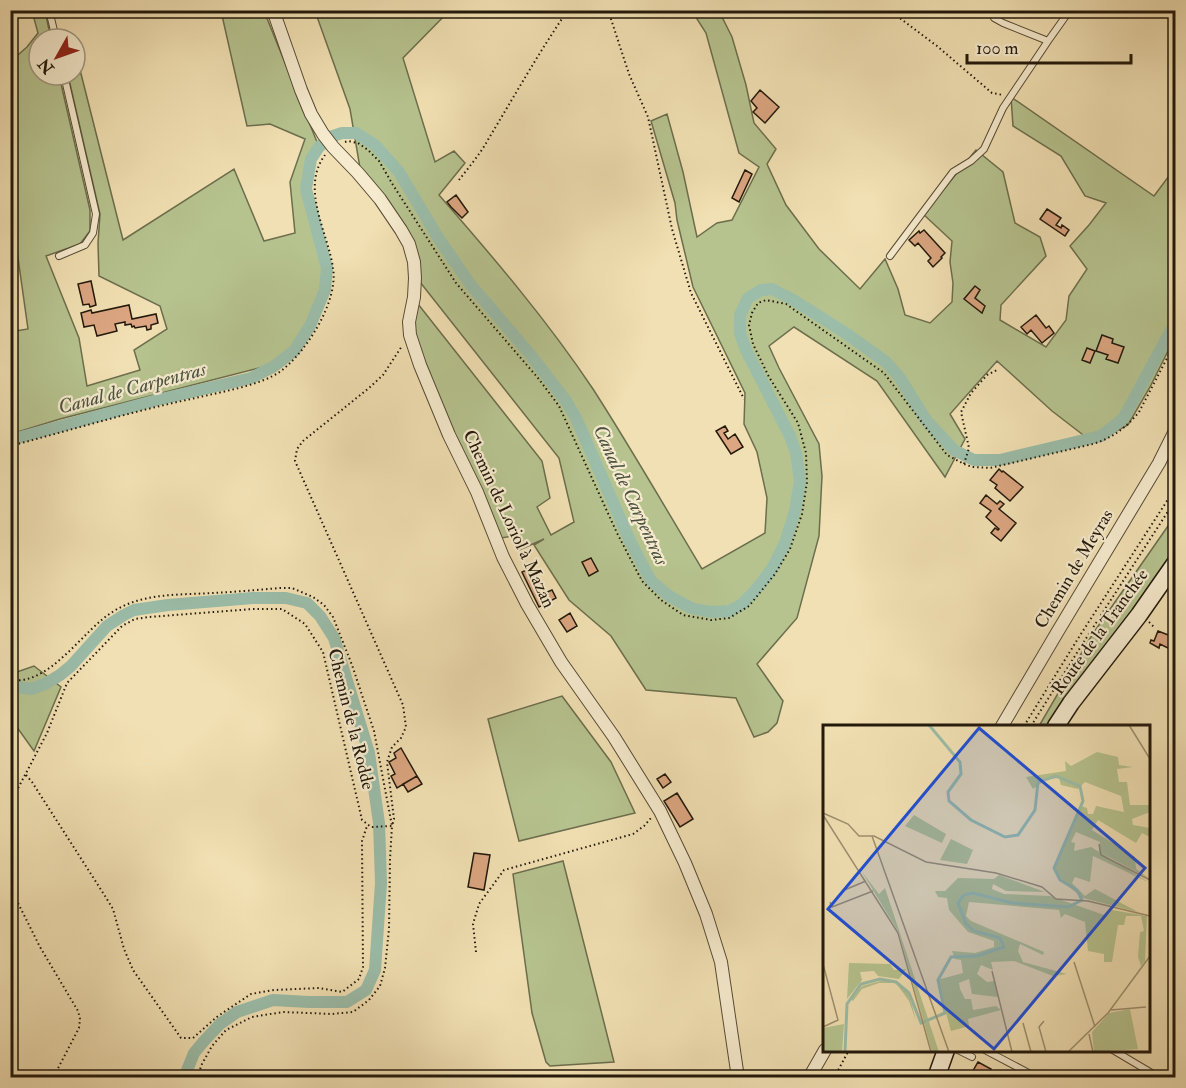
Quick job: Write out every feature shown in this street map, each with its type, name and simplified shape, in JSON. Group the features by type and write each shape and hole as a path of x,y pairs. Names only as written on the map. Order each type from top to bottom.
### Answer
{"street":[{"name":"Chemin de Loriol à Mazan","path":"273,10 311,114 329,142 380,199 409,244 415,278 409,322 410,335 449,435 477,492 503,557 561,662 614,736 660,812 685,862 722,962 737,1074"},
{"name":"Chemin de Meyras","path":"1003,725 1159,463 1176,429"},
{"name":"Route de la Tranchée","path":"1057,725 1176,562"},
{"path":"809,1077 824,1052"},
{"path":"936,1077 945,1052"}],"lane":[{"path":"49,10 53,27"},
{"path":"994,10 994,18 1048,40"},
{"path":"890,256 953,172 971,161 984,149 1003,108 1070,10"},
{"path":"59,256 85,245 93,233 96,214 67,87"},
{"path":"962,1052 972,1057"},
{"path":"989,1052 1038,1077"},
{"path":"1116,1052 1160,1077"}],"path":[{"path":"459,180 488,140 568,10"},
{"path":"608,10 629,74 648,117 672,229 691,293 744,399"},
{"path":"893,13 938,46 992,93 1012,94"},
{"path":"10,446 256,383 278,373 297,356 316,330 332,292 334,270 316,200 315,180 317,167 329,142 358,143 379,161 456,283 538,378 559,406 617,533 642,581 661,600 683,615 711,620 729,618 749,606 775,574 790,549 802,514 807,482 806,453 798,423 753,344 749,325 758,303 766,300 786,304 884,373 943,449 956,461 972,467 990,468 1106,440 1132,421 1139,412 1176,341"},
{"path":"196,1077 212,1046 226,1030 252,1017 283,1012 332,1014 353,1012 369,1000 380,986 386,968 390,859 394,819 387,762 392,747 401,738 406,727 403,705 295,461 297,449 303,441 383,375 410,335"},
{"path":"964,464 969,448 962,412 971,393 987,375 997,370"},
{"path":"1025,725 1176,487"},
{"path":"1032,725 1176,499"},
{"path":"10,680 25,680 38,675 58,661 110,613 136,600 160,596 291,588 313,597 324,605 340,630 374,731 392,826"},
{"name":"Chemin de la Rodde","path":"10,809 14,796 47,733 67,683 122,626 135,619 149,617 282,609 305,624 323,651 362,820 367,825"},
{"path":"26,775 105,896 112,909 123,949 133,970 181,1038 193,1038 218,1016 251,994 274,990 319,988 342,992 359,979 363,967 362,840 367,825 375,828 392,826"},
{"path":"476,952 473,924 479,904 504,870 633,834 660,812"},
{"path":"10,887 40,947 78,1011 80,1019 80,1028 53,1077"},
{"path":"834,1077 848,1052"},
{"path":"697,1077 709,1072 737,1074"}],"green space":[{"path":"32,11 45,11 48,27 36,27"},
{"path":"221,11 264,11 317,142 307,164 304,190 324,270 322,290 308,326 292,349 271,365 60,419 11,434 10,332 28,329 10,201 11,61 27,47 27,87 62,87 90,210 90,231 80,244 46,256 79,338 87,386 140,370 134,350 167,329 160,306 99,276 100,214 71,87 84,87 123,240 234,169 264,241 295,233 290,182 305,139 270,124 247,126"},
{"path":"315,11 449,11 403,58 435,162 454,151 465,163 439,195 519,289 575,363 621,434 702,569 765,533 767,498 757,452 744,424 745,393 693,287 675,203 651,121 667,114 683,172 697,237 717,223 732,220 759,167 739,153 706,33 692,11 719,11 732,37 754,123 776,149 767,164 786,205 819,249 860,289 885,259 898,289 905,315 930,323 952,302 953,283 950,262 952,241 923,214 976,150 1003,172 1015,223 1040,237 1046,256 1001,305 1000,320 1046,347 1066,320 1069,296 1087,269 1070,246 1106,203 1085,196 1061,156 1013,126 1011,97 1154,196 1175,168 1175,337 1128,425 1103,438 1091,441 1052,411 997,361 950,414 965,439 945,477 877,381 794,327 769,346 819,444 822,476 819,536 797,618 757,664 783,701 777,723 768,732 754,737 736,698 646,690 611,636 569,600 534,545 544,539 519,550 513,536 501,538 414,346 413,329 418,304 542,461 550,498 537,507 551,535 574,522 559,458 416,277 418,264 360,168 350,109"},
{"path":"1175,516 1175,554 1053,725 1040,725 1092,635"},
{"path":"34,666 61,687 34,751 11,719 11,674"},
{"path":"562,696 611,762 635,813 519,841 488,719"},
{"path":"563,861 614,1062 550,1066 546,1062 532,1013 513,874"}],"building":[{"path":"760,90 779,107 765,123 753,112 757,108 751,101"},
{"path":"745,170 752,174 739,202 732,198"},
{"path":"456,195 468,212 462,218 447,202"},
{"path":"1047,209 1061,218 1056,225 1061,228 1062,225 1069,230 1065,236 1040,219"},
{"path":"924,230 945,253 933,267 928,261 931,258 918,243 915,246 909,240 919,231 920,233"},
{"path":"91,281 96,305 90,307 89,304 83,305 78,284"},
{"path":"975,286 980,290 975,298 985,306 982,313 964,299"},
{"path":"129,305 132,319 156,314 158,323 151,325 151,329 147,330 146,326 135,328 131,324 125,325 125,322 115,324 117,331 97,336 94,325 84,327 81,313 91,310 92,313"},
{"path":"1036,315 1046,328 1049,326 1054,333 1042,343 1031,330 1027,334 1021,327"},
{"path":"1102,335 1113,339 1112,343 1124,347 1118,363 1106,359 1108,355 1096,351"},
{"path":"1087,348 1095,351 1090,363 1082,360"},
{"path":"725,426 728,431 724,433 728,439 735,434 743,447 731,454 716,431"},
{"path":"999,469 1023,487 1010,501 995,488 997,485 990,480"},
{"path":"986,495 997,504 1000,501 1004,504 999,509 1016,523 1001,541 991,533 995,528 999,529 986,517 991,511 980,503"},
{"path":"591,558 598,571 589,576 582,562"},
{"path":"533,567 545,593 552,590 556,598 539,607 522,572"},
{"path":"570,613 577,626 567,632 559,620"},
{"path":"1158,631 1176,638 1174,651 1160,644 1159,648 1150,643 1151,640 1154,641"},
{"path":"401,748 417,776 397,788 391,776 395,774 389,762 396,758 394,753"},
{"path":"665,774 671,782 663,788 657,779"},
{"path":"417,776 422,784 408,792 403,784"},
{"path":"677,793 693,819 680,827 664,801"},
{"path":"474,853 490,855 484,890 468,887"},
{"path":"978,1062 991,1069 990,1071 999,1076 998,1078 970,1076"}],"waterway":[{"name":"Canal de Carpentras","path":"10,440 157,400 251,378 273,367 294,351 310,326 325,290 327,268 306,189 311,159 330,137 342,133 356,133 375,145 399,172 439,239 470,284 529,353 566,401 576,418 630,541 651,581 669,596 691,608 710,612 729,611 741,605 772,569 785,543 795,511 800,481 796,453 740,333 740,315 748,298 761,290 772,289 795,301 886,362 900,378 926,420 954,450 974,460 1000,460 1101,436 1123,419 1170,332 1176,326"},
{"name":"Canal de Carpentras","path":"10,686 31,689 60,675 107,626 134,610 253,598 286,598 307,603 320,616 334,638 369,753 379,823 381,883 375,970 366,990 347,1002 273,1000 237,1012 220,1024 194,1053 184,1078"}]}
